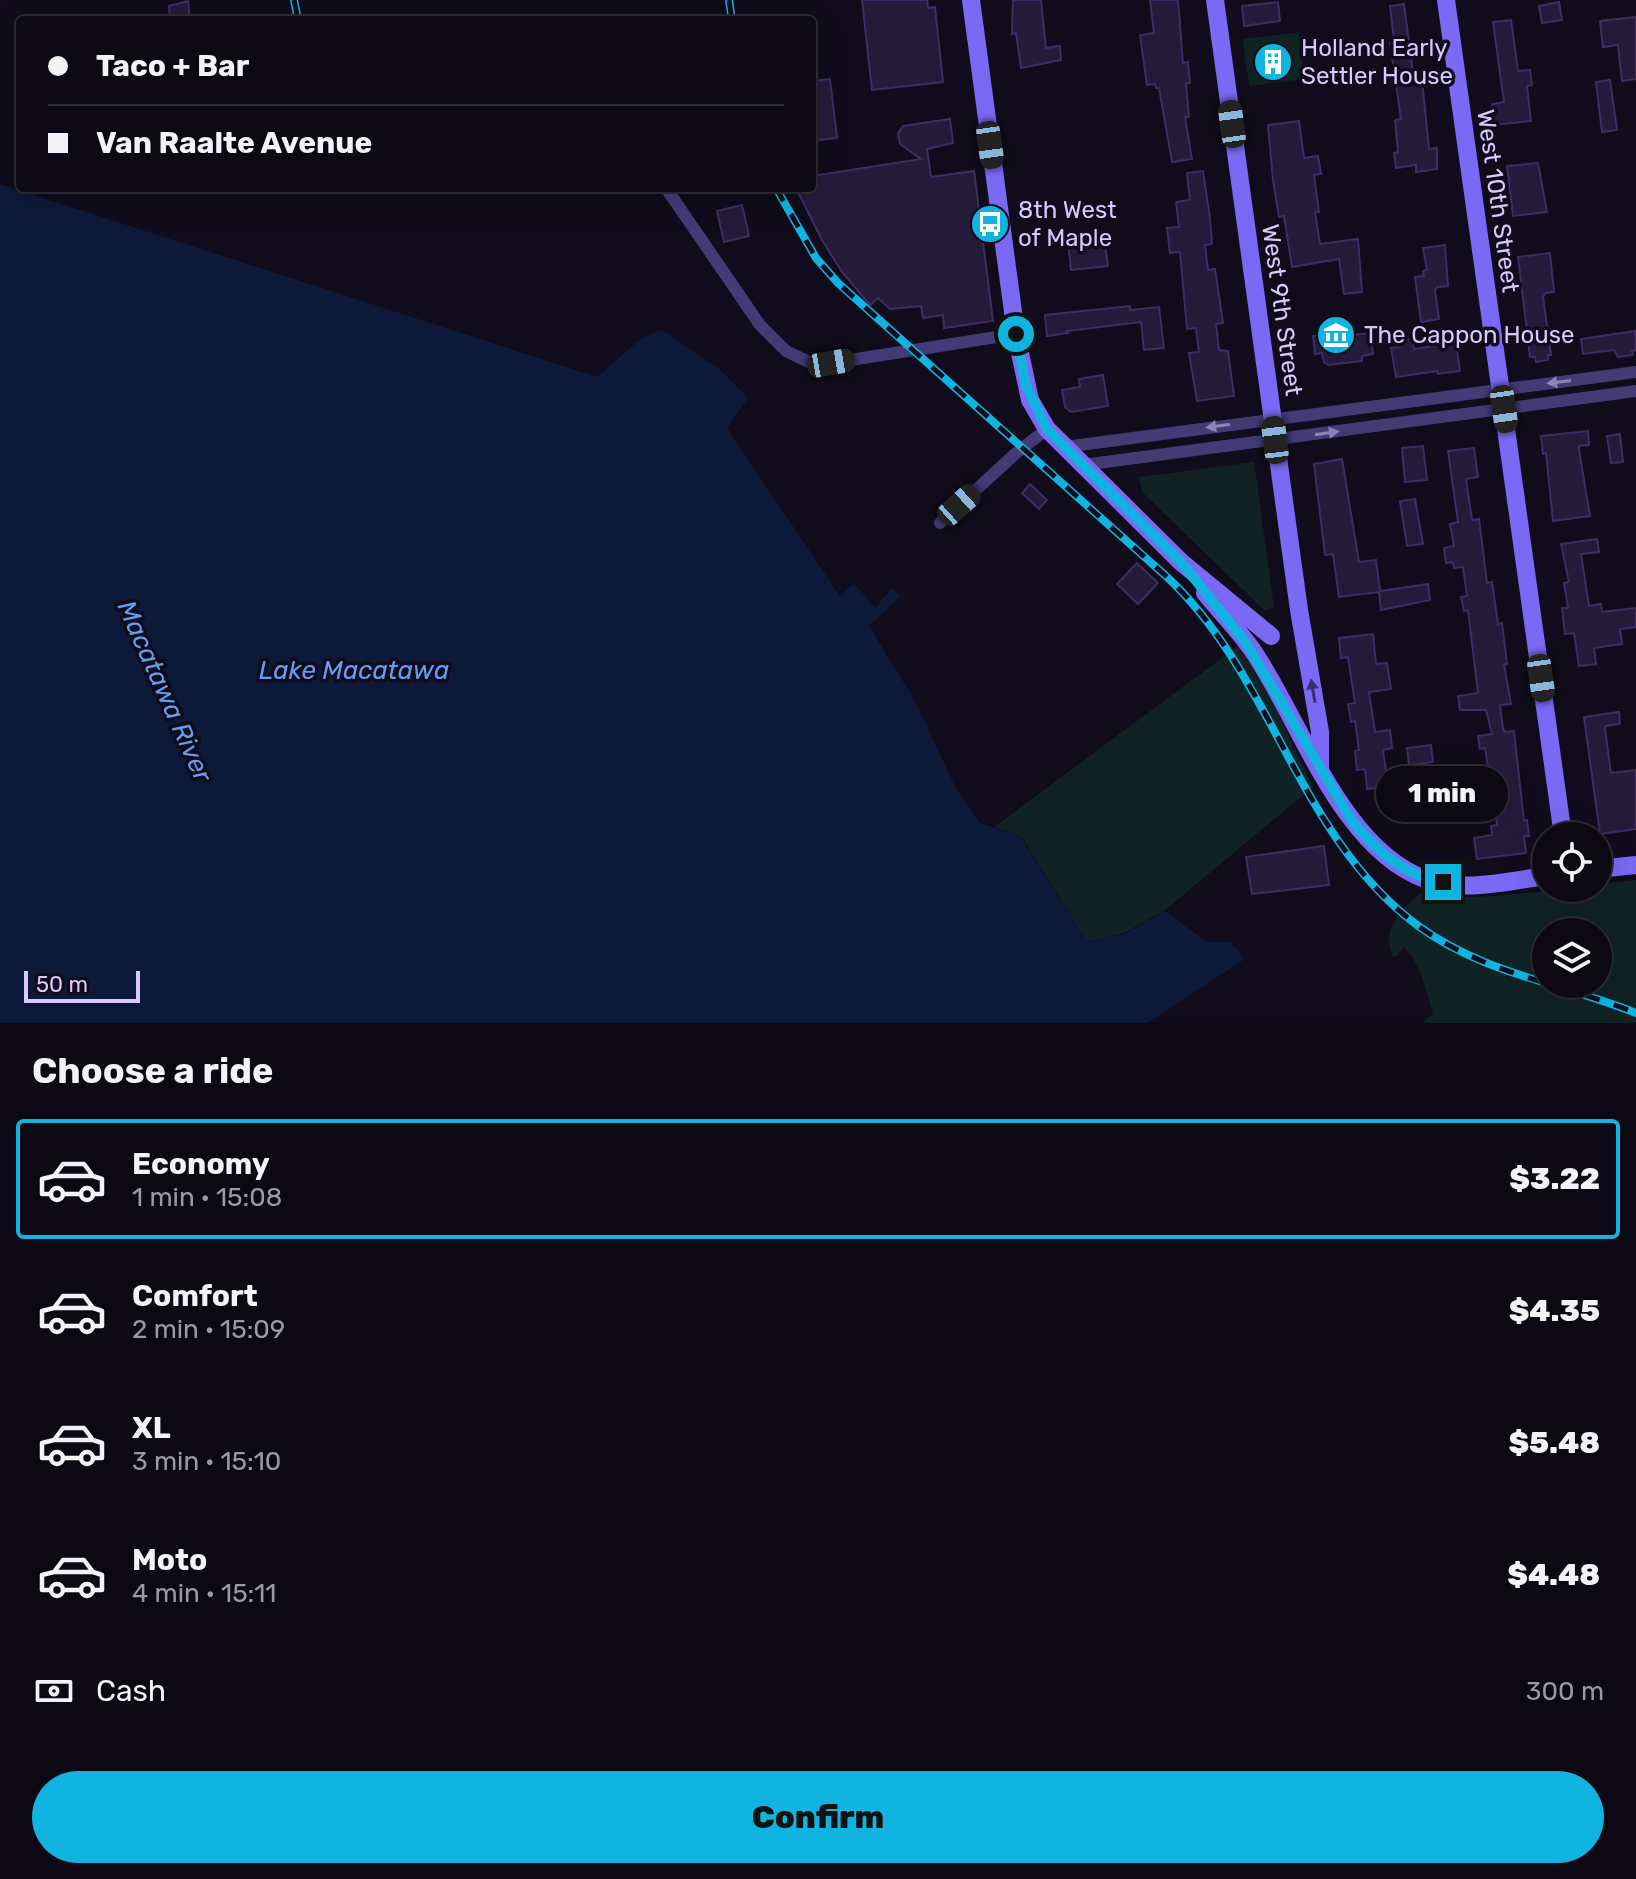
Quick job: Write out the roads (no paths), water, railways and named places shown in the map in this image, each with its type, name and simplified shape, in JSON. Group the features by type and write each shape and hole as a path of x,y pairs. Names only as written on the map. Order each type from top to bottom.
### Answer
{"street":[{"path":"971,0 1016,334 1026,386 1047,429 1064,447 1181,562 1271,636"},
{"name":"West 9th Street","path":"1215,0 1299,610 1320,732 1320,768"},
{"name":"West 10th Street","path":"1446,0 1561,822"},
{"path":"669,192 760,325 786,351 811,363 831,363 1016,334"},
{"path":"1064,447 1636,372"},
{"path":"1083,465 1636,391"},
{"path":"940,523 1047,429"},
{"path":"1181,562 1256,655 1289,718 1352,821 1379,850 1426,880 1493,883 1532,878"},
{"path":"1256,655 1271,636 1288,627 1299,610"},
{"path":"1612,868 1636,865"}],"water":[{"name":"Lake Macatawa","path":"0,184 16,189 16,192 25,192 597,377 643,337 662,330 719,369 748,398 727,428 840,596 854,583 875,608 892,588 901,596 869,626 915,701 955,786 980,823 1020,836 1087,942 1124,934 1165,911 1207,942 1230,942 1245,959 1147,1023 0,1023"}],"railway":[{"path":"294,0 297,16"},
{"path":"729,0 731,16"},
{"path":"778,192 816,258 838,283 1167,577 1204,617 1234,661 1313,802 1342,847 1376,888 1417,925 1469,955 1636,1013"}],"place":[{"name":"Holland Early Settler House","path":"1273,62"},
{"name":"8th West of Maple","path":"990,224"},
{"name":"The Cappon House","path":"1336,335"}],"water label":[{"name":"Macatawa River","path":"165,691"}]}
